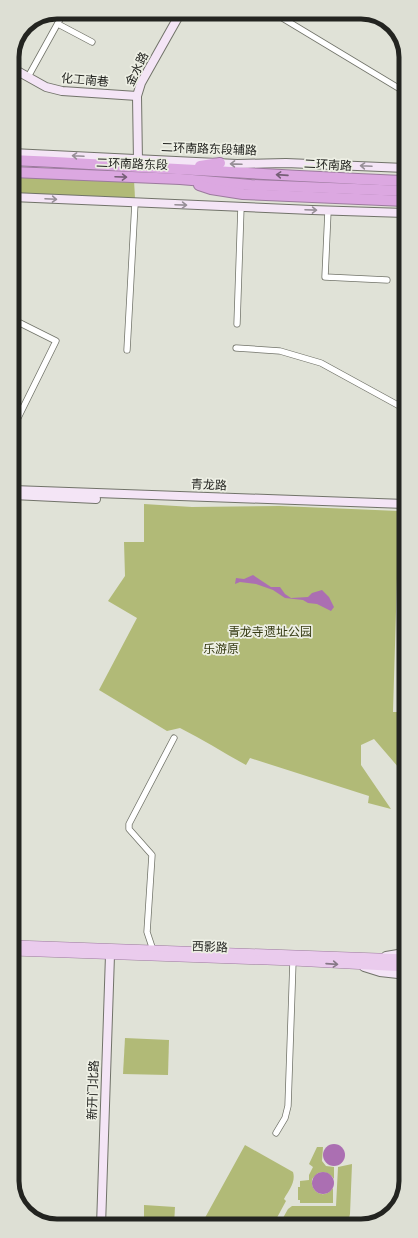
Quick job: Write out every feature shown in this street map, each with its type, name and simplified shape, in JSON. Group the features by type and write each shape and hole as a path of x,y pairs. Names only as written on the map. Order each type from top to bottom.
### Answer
{"highway":[{"name":"二环南路东段","path":"19,160 138,162 180,174 252,185"},
{"path":"180,174 220,163"},
{"name":"二环南路东段","path":"19,172 180,174 250,173"},
{"name":"二环南路","path":"250,173 334,179 399,181"},
{"path":"180,174 211,189 243,194 399,200"},
{"path":"334,179 399,176"},
{"name":"二环南路","path":"252,185 399,191"},
{"path":"356,189 381,197 399,199"}],"main road":[{"name":"西影路","path":"19,945 399,959"},
{"name":"西影路","path":"19,952 399,967"}],"street":[{"path":"28,77 60,19"},
{"name":"金水路","path":"138,162 137,96 141,83 177,19"},
{"path":"282,19 399,88"},
{"path":"58,24 92,42"},
{"name":"化工南巷","path":"19,72 46,87 62,91 137,96"},
{"name":"二环南路东段辅路","path":"19,154 138,162 237,164 286,163 399,168"},
{"path":"19,197 241,208 399,213"},
{"path":"127,350 135,203"},
{"path":"237,324 241,208"},
{"path":"328,211 325,277 387,280"},
{"path":"19,322 56,341 19,414"},
{"path":"236,348 280,351 321,363 399,406"},
{"name":"青龙路","path":"19,490 399,504"},
{"name":"青龙路","path":"19,495 399,508"},
{"path":"153,950 147,932 152,855 129,830 129,824 174,738"},
{"path":"375,958 399,953"},
{"name":"新开门北路","path":"101,1219 110,955"},
{"path":"276,1133 285,1118 288,1106 293,962"},
{"path":"361,966 380,972 399,974"}],"green space":[{"path":"19,177 134,180 135,198 19,193"},
{"name":"青龙寺遗址公园","path":"144,504 192,507 280,506 399,511 393,712 399,712 399,768 374,739 361,745 361,765 391,809 368,803 369,796 250,758 246,765 180,728 167,731 99,690 137,618 108,601 125,576 124,542 144,542"},
{"path":"125,1038 169,1040 168,1075 123,1074"},
{"path":"245,1145 293,1172 293,1183 284,1199 286,1201 276,1219 204,1219"},
{"path":"317,1147 323,1147 322,1161 326,1166 334,1167 334,1179 327,1173 318,1173 312,1179 313,1188 319,1193 326,1194 333,1188 333,1203 300,1203 300,1200 298,1200 298,1187 300,1187 300,1181 309,1180 309,1175 313,1167 309,1164"},
{"path":"352,1164 349,1218 282,1219 288,1209 292,1206 336,1206 338,1167"},
{"path":"144,1205 175,1207 174,1219 144,1219"}],"shaded area":[{"path":"253,575 271,587 280,587 285,594 291,598 308,597 312,593 322,590 329,597 334,607 331,611 317,604 308,603 303,600 285,598 273,590 256,584 240,582 235,584 236,578 244,579"},
{"path":"334,1144 342,1147 345,1155 342,1163 334,1166 326,1163 323,1155 326,1147"},
{"path":"323,1172 331,1175 334,1183 331,1191 323,1194 315,1191 312,1183 315,1175"}],"park label":[{"name":"乐游原","path":"221,649"}]}
